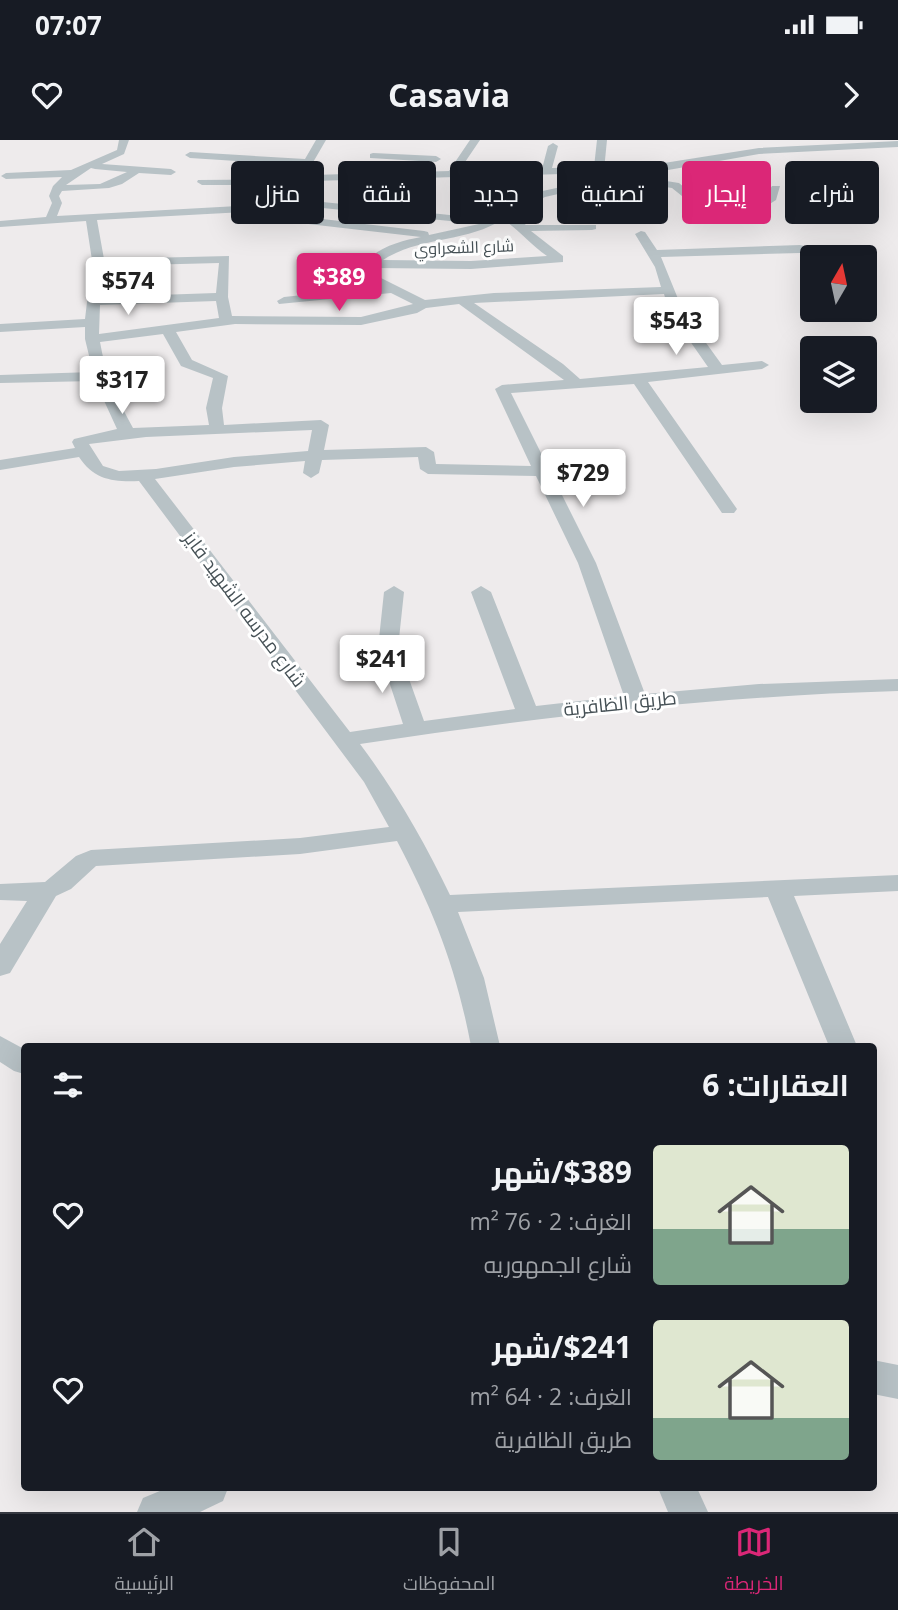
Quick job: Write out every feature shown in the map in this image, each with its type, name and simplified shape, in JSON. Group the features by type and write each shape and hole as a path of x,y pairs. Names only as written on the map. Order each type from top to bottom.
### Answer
{"street":[{"path":"50,220 58,203 54,196 57,188 86,165 119,153 124,146 124,140"},
{"path":"310,161 321,140"},
{"path":"461,161 475,140"},
{"path":"600,161 602,140"},
{"path":"748,140 759,151"},
{"path":"668,165 759,151 898,144"},
{"path":"546,171 553,146"},
{"path":"373,156 438,154 434,161"},
{"path":"190,155 292,161"},
{"path":"86,165 171,172"},
{"path":"57,188 100,189 117,183 137,169"},
{"path":"543,171 557,171"},
{"path":"3,179 74,173"},
{"path":"202,182 231,183"},
{"path":"668,183 675,184 691,198 715,210 765,204 771,200 776,188"},
{"path":"324,207 497,231"},
{"path":"0,224 231,209"},
{"path":"91,217 98,263 92,301 92,339 100,376 128,433"},
{"path":"324,223 444,236"},
{"path":"497,231 499,224"},
{"path":"515,224 526,233"},
{"path":"423,304 373,279 368,272 370,264 405,244 471,231 526,233 592,228"},
{"name":"شارع الشعراوي","path":"370,264 413,259 471,265 559,259 526,233"},
{"path":"641,234 661,267 676,311 718,370"},
{"path":"653,254 753,253 800,249"},
{"path":"98,263 225,259 222,297 226,321"},
{"path":"282,320 285,295 391,289"},
{"path":"92,339 226,321 361,321 412,310 423,304 461,300 670,290"},
{"path":"92,301 222,297"},
{"path":"461,300 558,367 576,383"},
{"path":"0,328 92,323"},
{"path":"168,330 186,363 221,376 214,408 217,430"},
{"path":"636,700 587,563 502,389 639,379 762,365"},
{"path":"0,379 100,376"},
{"path":"639,379 728,509"},
{"path":"313,465 321,425 128,433 84,439 80,442 95,469 102,474 143,475 251,459 313,465 426,452 428,469 543,471"},
{"path":"0,465 85,451"},
{"name":"شارع مدرسه الشهيد فايز","path":"143,475 375,779 406,832 441,904 479,1008 485,1043"},
{"path":"394,592 388,648 416,729"},
{"path":"481,592 528,714"},
{"name":"طريق الظافرية","path":"344,740 636,700 738,691 898,685"},
{"path":"0,892 46,892 60,886 83,861 90,858 300,846 406,832"},
{"path":"441,904 898,883"},
{"path":"778,889 842,1043"},
{"path":"0,966 46,892"},
{"path":"0,1047 21,1061"},
{"path":"877,1378 898,1382"},
{"path":"157,1512 202,1491"},
{"path":"678,1491 688,1512"}]}
